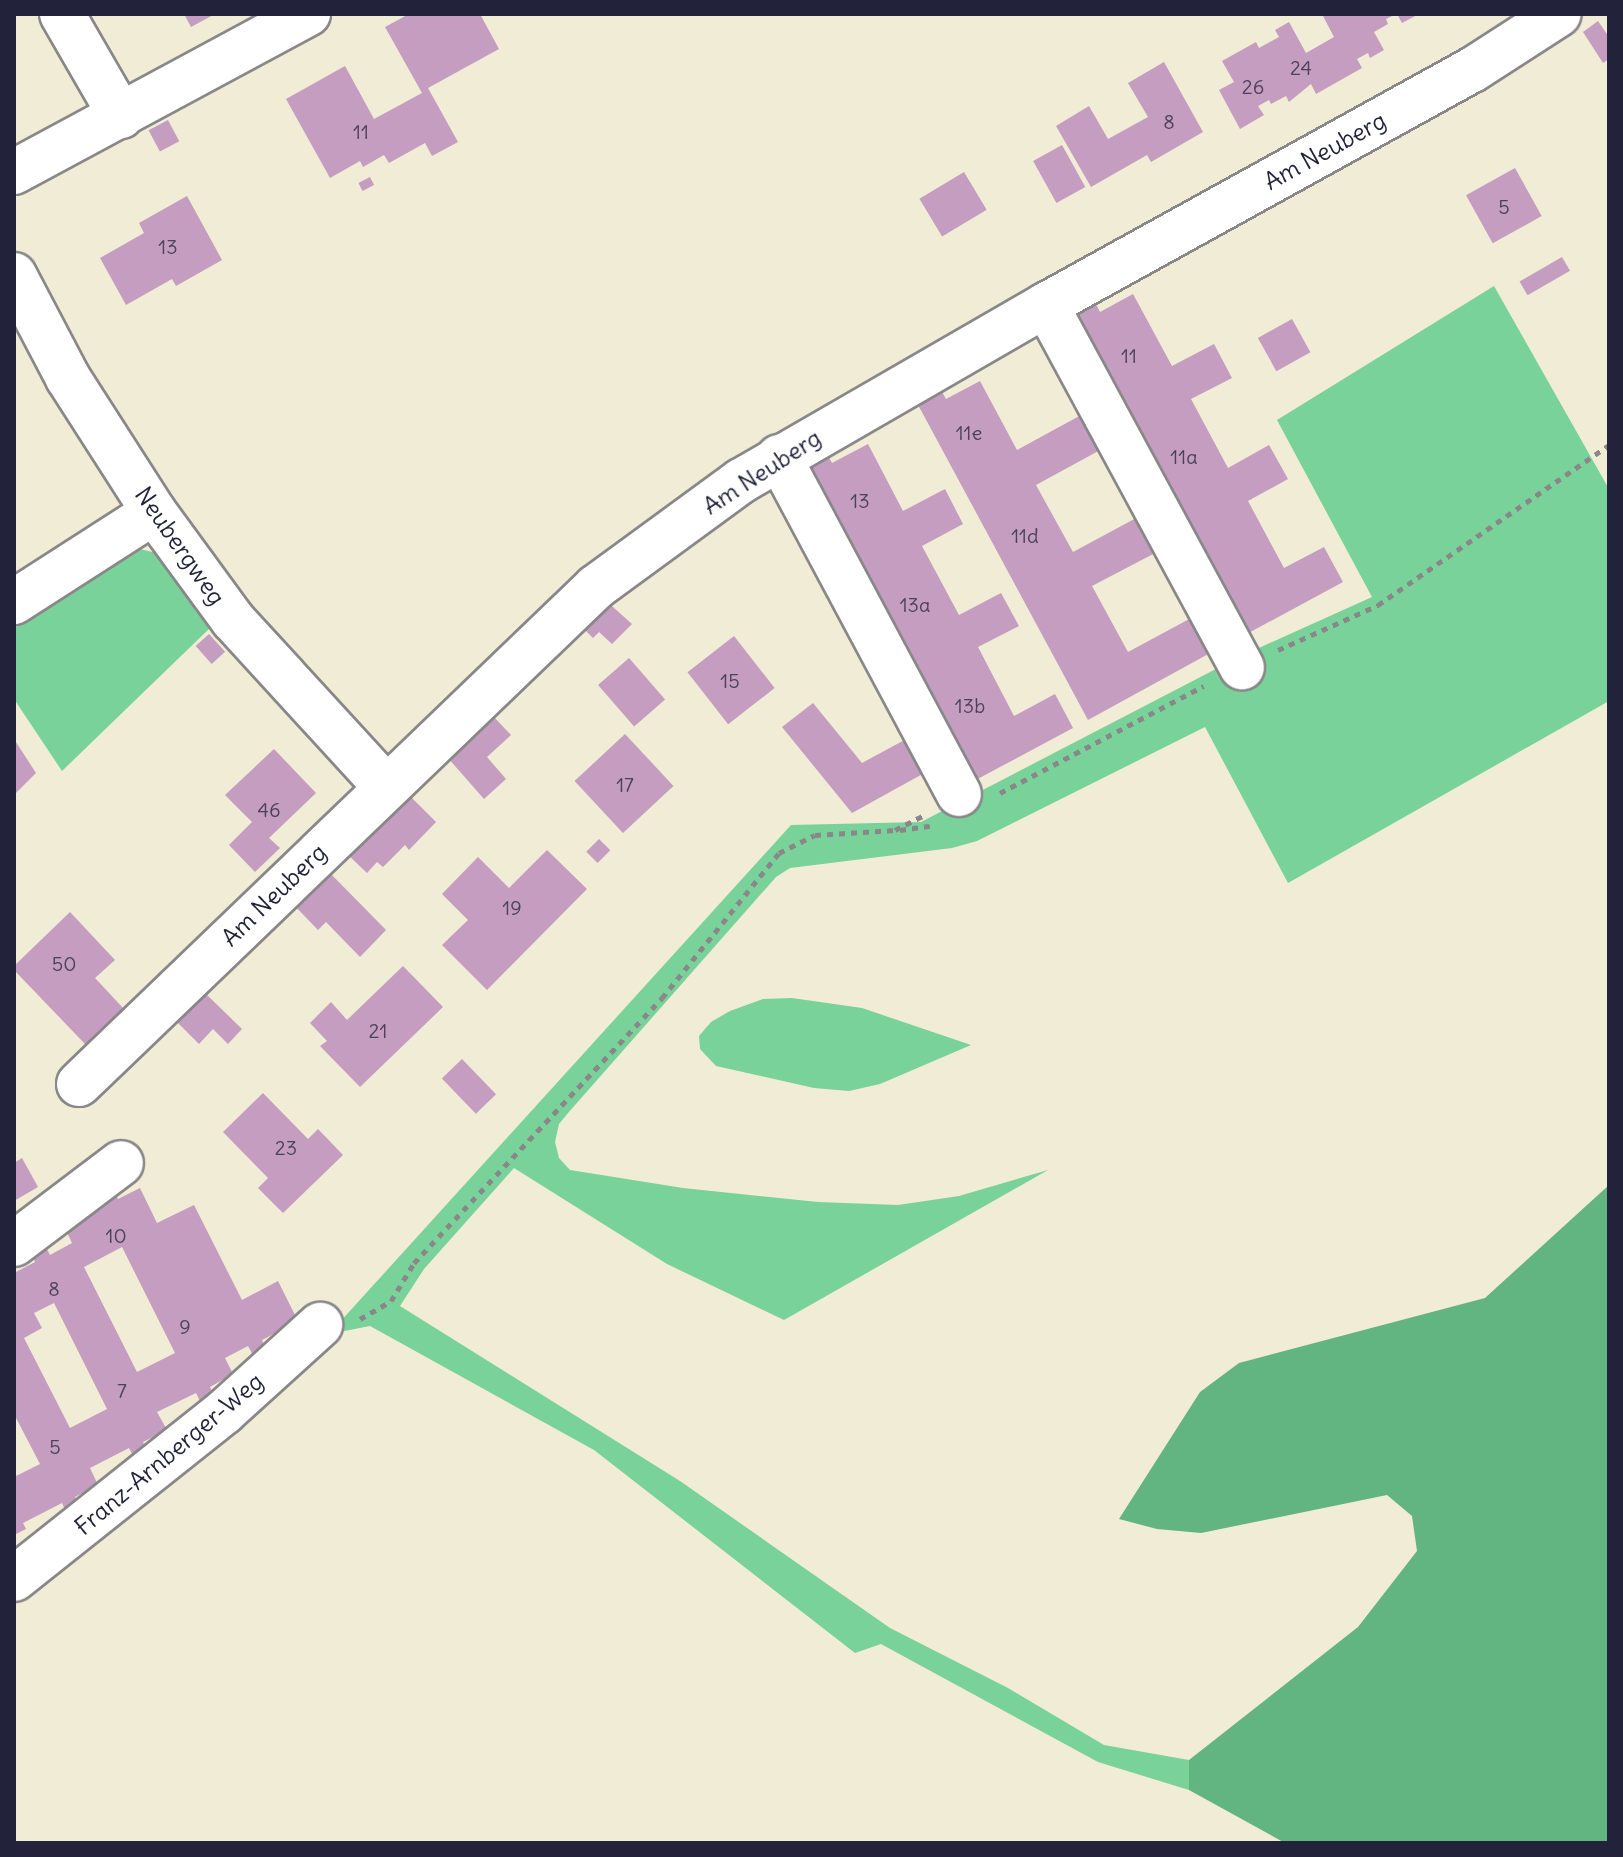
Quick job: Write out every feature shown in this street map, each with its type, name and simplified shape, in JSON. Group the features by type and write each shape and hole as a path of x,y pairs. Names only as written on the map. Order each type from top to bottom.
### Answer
{"street":[{"path":"62,14 121,116"},
{"path":"14,172 308,14"},
{"name":"Am Neuberg","path":"79,1084 596,587 779,457 1046,305 1472,70 1559,14"},
{"name":"Neubergweg","path":"14,275 68,378 154,512 233,620 386,787"},
{"path":"1046,305 1242,667"},
{"path":"779,457 959,794"},
{"path":"14,602 154,512"},
{"path":"14,1244 121,1163"},
{"name":"Franz-Arnberger-Weg","path":"14,1579 224,1412 320,1325"}],"path":[{"path":"320,1325 359,1319 391,1301 414,1263 662,998 779,853 815,835 895,830 920,818"}],"green space":[{"path":"1494,286 1609,489 1609,701 1288,883 1205,727 977,841 952,848 790,868 776,877 559,1124 555,1142 559,1158 570,1170 683,1188 818,1202 898,1205 959,1196 1048,1170 784,1320 667,1264 514,1168 424,1269 400,1306 680,1481 890,1628 1008,1688 1104,1745 1189,1760 1189,1790 1098,1762 881,1644 855,1653 594,1450 370,1326 329,1334 791,825 921,822 1239,657 1372,597 1277,420"},
{"path":"135,548 157,553 212,626 62,771 14,699 14,624"},
{"path":"792,998 862,1008 971,1045 880,1084 849,1091 814,1088 716,1066 700,1049 699,1036 711,1022 730,1011 763,999"},
{"path":"1609,1185 1609,1843 1285,1843 1189,1790 1189,1760 1358,1627 1417,1551 1412,1516 1387,1495 1201,1533 1157,1529 1119,1519 1200,1392 1239,1363 1485,1298"}],"building":[{"path":"184,14 215,14 191,27"},
{"path":"409,14 480,14 499,49 428,88 458,142 432,156 425,143 389,163 384,155 363,167 360,161 330,178 286,99 345,66 374,119 422,93 385,27"},
{"path":"1322,14 1396,14 1386,19 1388,24 1374,32 1384,50 1370,58 1368,53 1357,59 1362,68 1316,94 1311,84 1289,102 1286,96 1271,104 1269,100 1258,106 1264,115 1240,129 1219,90 1234,82 1222,61 1256,42 1259,48 1279,37 1275,30 1289,22 1306,53 1334,37"},
{"path":"1397,14 1419,14 1402,23"},
{"path":"1598,21 1609,37 1609,59 1603,63 1583,32"},
{"path":"1164,62 1203,132 1151,162 1147,155 1091,187 1056,126 1089,106 1108,139 1148,117 1128,83"},
{"path":"168,120 179,141 160,152 149,130"},
{"path":"1062,145 1085,187 1056,203 1033,161"},
{"path":"1515,168 1542,216 1493,243 1466,195"},
{"path":"964,172 987,210 942,236 919,199"},
{"path":"370,177 374,185 363,191 358,183"},
{"path":"187,196 222,260 176,286 172,279 126,305 100,258 144,233 139,223"},
{"path":"1562,257 1570,271 1528,295 1520,282"},
{"path":"1133,294 1172,366 1214,344 1232,378 1191,399 1228,468 1269,445 1288,479 1248,501 1284,568 1324,547 1343,582 1243,636 1071,315 1095,302 1100,312"},
{"path":"1292,319 1310,352 1276,371 1258,338"},
{"path":"980,381 1017,450 1083,414 1102,449 1036,485 1073,552 1138,517 1157,552 1092,586 1128,652 1193,617 1212,652 1088,720 917,403 941,390 946,399"},
{"path":"868,444 903,511 945,489 963,524 922,546 959,615 1001,593 1019,626 978,647 1014,716 1055,694 1073,728 972,782 804,466 827,454 832,463"},
{"path":"604,599 632,624 612,644 599,632 593,638 580,625"},
{"path":"209,634 225,652 212,664 196,646"},
{"path":"734,636 775,688 728,724 688,672"},
{"path":"629,658 665,700 634,726 598,685"},
{"path":"813,703 862,763 910,737 928,771 852,813 782,727"},
{"path":"493,716 511,735 487,757 506,779 484,799 448,758"},
{"path":"625,734 673,786 623,833 575,781"},
{"path":"14,739 36,773 14,795"},
{"path":"274,749 316,793 269,838 280,848 255,872 229,845 252,822 225,795"},
{"path":"410,796 436,822 409,850 405,845 383,867 377,862 367,873 345,852 377,818 382,823"},
{"path":"599,839 610,850 598,863 586,852"},
{"path":"547,850 587,889 487,990 442,945 468,920 442,894 478,857 509,888"},
{"path":"326,869 386,930 360,957 326,922 318,930 292,903"},
{"path":"70,912 115,960 95,978 124,1009 86,1045 14,970 14,966"},
{"path":"403,966 443,1007 360,1087 320,1046 327,1041 310,1023 331,1002 347,1020"},
{"path":"205,993 242,1029 228,1044 213,1029 199,1044 177,1022"},
{"path":"462,1059 496,1094 476,1114 442,1078"},
{"path":"263,1093 308,1139 318,1129 343,1155 283,1213 258,1188 268,1178 223,1132"},
{"path":"22,1158 38,1187 14,1201 14,1163"},
{"path":"112,1187 118,1199 140,1188 157,1223 194,1205 242,1300 278,1281 298,1321 262,1340 267,1351 254,1357 248,1346 225,1358 233,1374 210,1387 215,1398 202,1405 196,1393 157,1412 167,1430 143,1442 148,1453 135,1460 129,1448 90,1468 98,1485 75,1497 81,1508 67,1514 62,1503 23,1523 26,1529 14,1535 14,1477 40,1464 14,1414 14,1273 35,1262 30,1250 44,1243 50,1255 72,1243 64,1226 103,1206 97,1194","holes":["122,1247 175,1353 137,1372 84,1267","54,1303 107,1409 70,1428 24,1338 42,1328 34,1313"]}]}
